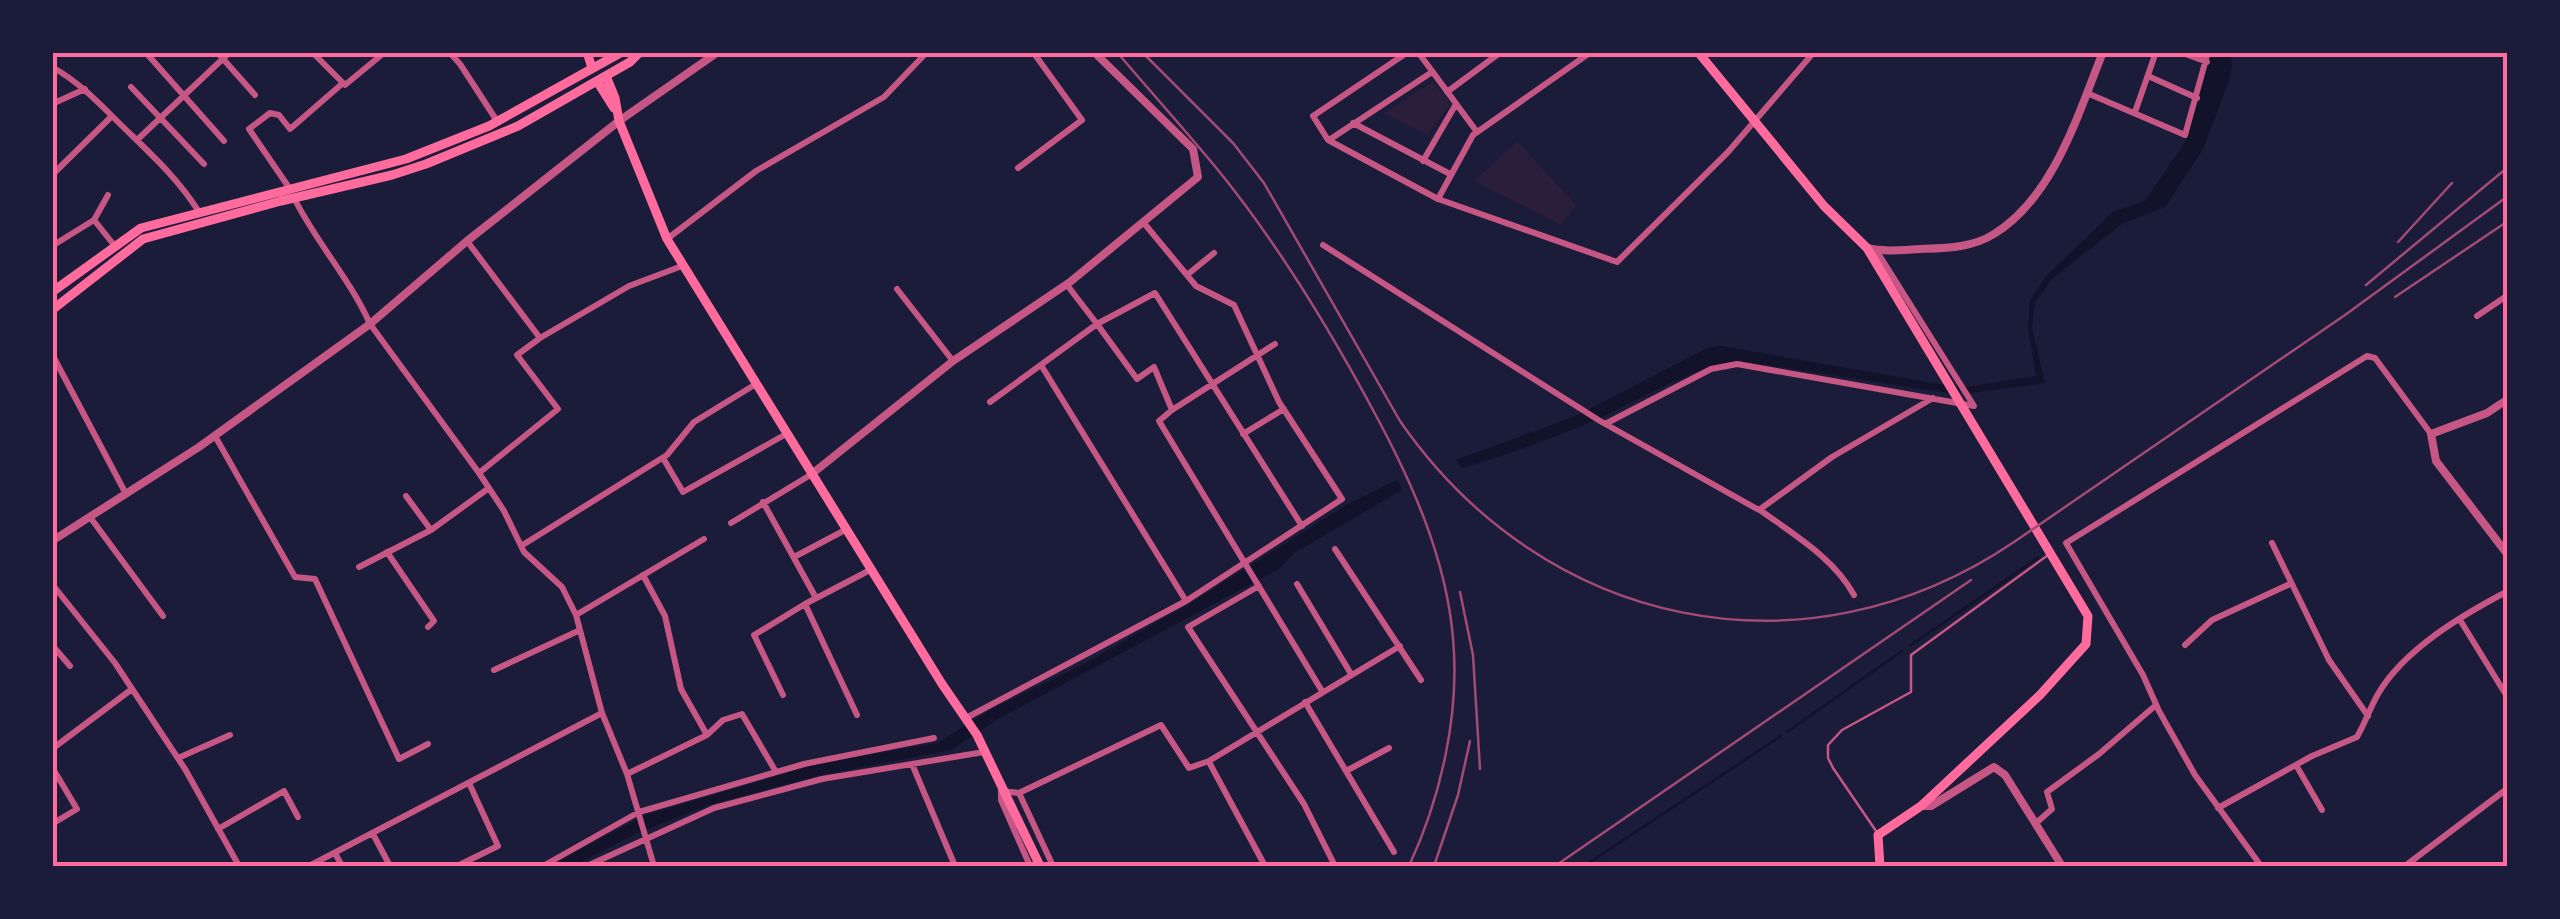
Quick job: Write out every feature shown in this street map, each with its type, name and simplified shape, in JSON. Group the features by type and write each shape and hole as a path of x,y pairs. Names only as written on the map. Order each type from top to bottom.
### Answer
{"main road":[{"path":"587,52 597,61"},
{"path":"52,292 141,228 292,194 406,160 497,121 597,61 622,52"},
{"path":"292,194 392,175 426,164 518,126 640,52"},
{"path":"1704,55 1824,206 1871,249 2088,616 2086,644 2008,728 1921,806 1878,835 1880,866"},
{"path":"602,78 667,239 682,266 968,720 1040,866"},
{"path":"52,310 144,239 202,217"}],"street":[{"path":"217,52 255,95"},
{"path":"138,140 230,52"},
{"path":"312,52 344,85 385,52"},
{"path":"449,52 497,121"},
{"path":"52,541 215,436 370,324 618,116 718,52"},
{"path":"667,239 756,171 884,97 926,52"},
{"path":"1018,168 1082,120 1032,52"},
{"path":"731,523 813,473 953,361 1067,284 1198,177 1193,150 1094,52"},
{"path":"1390,52 1397,60"},
{"path":"1408,52 1313,116 1328,140 1438,199 1618,262 1754,122 1814,52"},
{"path":"1418,52 1478,132"},
{"path":"1447,92 1501,52"},
{"path":"1438,199 1478,132 1591,52"},
{"path":"1871,249 1961,247 1992,236 2031,201 2051,170 2103,52"},
{"path":"2134,112 2156,52"},
{"path":"2180,52 2206,62"},
{"path":"2087,93 2186,135 2208,52"},
{"path":"148,55 224,141"},
{"path":"52,67 85,89 138,140 184,189 202,217"},
{"path":"1328,140 1432,72"},
{"path":"2148,76 2197,98"},
{"path":"343,82 290,129 279,115 270,113 249,128 359,299 370,324 489,488 522,546 562,587 576,615 602,714 627,774 654,866"},
{"path":"132,87 204,164"},
{"path":"52,104 85,89"},
{"path":"1423,161 1456,104"},
{"path":"52,175 112,116"},
{"path":"1352,123 1450,174"},
{"path":"52,246 94,220 108,195"},
{"path":"94,220 114,245"},
{"path":"968,720 1186,602 1342,500 1284,409 1234,305 1196,286 1143,222"},
{"path":"468,241 540,338"},
{"path":"1323,245 1603,422 1760,510 1810,546 1854,595"},
{"path":"1603,422 1711,369 1737,364 1974,406 1871,249"},
{"path":"1188,275 1214,254"},
{"path":"478,473 558,408 518,355 630,286 682,266"},
{"path":"1067,284 1137,379 1154,367 1172,410"},
{"path":"897,289 953,361"},
{"path":"990,402 1097,324 1155,293 1302,526"},
{"path":"2477,316 2508,295"},
{"path":"1275,344 1160,421 1322,691"},
{"path":"52,354 126,494"},
{"path":"2261,866 2195,775 2143,675 2066,543 2366,356 2375,358 2431,434 2436,461 2508,555"},
{"path":"1040,365 1186,602"},
{"path":"522,546 663,458 694,422 756,384"},
{"path":"1760,510 1832,457 1933,398"},
{"path":"2431,434 2487,412 2508,398"},
{"path":"1244,434 1284,409"},
{"path":"663,458 683,492 788,433"},
{"path":"215,436 295,577 315,580 400,759 428,744"},
{"path":"359,567 431,530 489,488"},
{"path":"406,496 431,530"},
{"path":"763,502 816,598"},
{"path":"90,517 163,616"},
{"path":"794,557 848,529"},
{"path":"576,615 704,539"},
{"path":"2272,543 2329,660 2368,716"},
{"path":"1335,549 1421,680"},
{"path":"386,552 434,621 428,627"},
{"path":"783,695 754,635 873,568"},
{"path":"644,575 665,616 681,689 707,735"},
{"path":"52,584 132,689 178,758 239,866"},
{"path":"1258,584 1188,627 1304,804 1335,866"},
{"path":"1297,584 1351,674"},
{"path":"2185,645 2212,620 2290,584"},
{"path":"2218,808 2357,737 2378,694 2397,669 2478,604 2508,590"},
{"path":"804,604 857,715"},
{"path":"2460,620 2508,698"},
{"path":"494,670 578,631"},
{"path":"52,645 70,666"},
{"path":"1030,866 1001,800 1001,791 1019,793 1161,725 1189,768 1209,761 1400,646"},
{"path":"52,749 132,689"},
{"path":"1305,702 1394,852"},
{"path":"2034,824 2052,809 2048,792 2156,706"},
{"path":"310,866 602,714"},
{"path":"627,774 707,735 723,720 742,714 776,772"},
{"path":"178,758 230,735"},
{"path":"543,866 640,815 776,772 934,738"},
{"path":"1346,772 1389,748"},
{"path":"587,866 647,835 714,808 822,779 984,752"},
{"path":"1209,761 1265,866"},
{"path":"912,764 955,866"},
{"path":"2296,766 2322,810"},
{"path":"52,767 77,809 52,824"},
{"path":"1921,806 1931,806 1994,767 2006,775 2062,866"},
{"path":"457,866 498,846 469,784"},
{"path":"2405,866 2508,788"},
{"path":"218,828 284,792 298,817"},
{"path":"1019,793 1053,866"},
{"path":"373,834 390,866"},
{"path":"336,854 342,866"}],"lane":[{"path":"1878,835 1833,768 1828,746 1842,730 1911,692 1911,655 2054,552"}],"shaded area":[{"path":"2209,53 2230,53 2229,81 2203,149 2165,207 2123,223 2052,279 2035,302 2032,328 2045,383 1972,393 1941,392 1740,361 1684,377 1595,420 1513,452 1462,468 1456,460 1578,415 1707,348 1721,346 1968,387 2036,376 2028,329 2030,300 2047,275 2113,212 2145,201 2187,139"},
{"path":"1433,82 1451,104 1427,135 1383,113"},
{"path":"1517,141 1576,205 1561,225 1474,181"},
{"path":"1397,480 1402,490 1294,553 1279,569 1000,718 951,750 821,775 709,805 637,833 573,866 549,866 646,815 817,764 938,743 990,710 1082,665 1191,603 1346,505"}],"waterway":[{"path":"1911,645 2038,558"},
{"path":"1787,732 1902,651"},
{"path":"1584,866 1781,736"}],"railway":[{"path":"1117,52 1226,180 1286,263 1373,410 1425,520 1449,608 1454,696 1439,784 1409,866"},
{"path":"1142,52 1233,143 1264,183 1400,421 1459,491 1527,547 1602,588 1682,612 1765,621 1850,612 1933,586 2014,542 2345,315 2508,196"},
{"path":"2366,285 2508,167"},
{"path":"2398,242 2452,183"},
{"path":"2395,297 2508,221"},
{"path":"1555,866 1971,580"},
{"path":"1460,592 1473,655 1480,769"},
{"path":"1434,866 1458,795 1470,741"}]}
